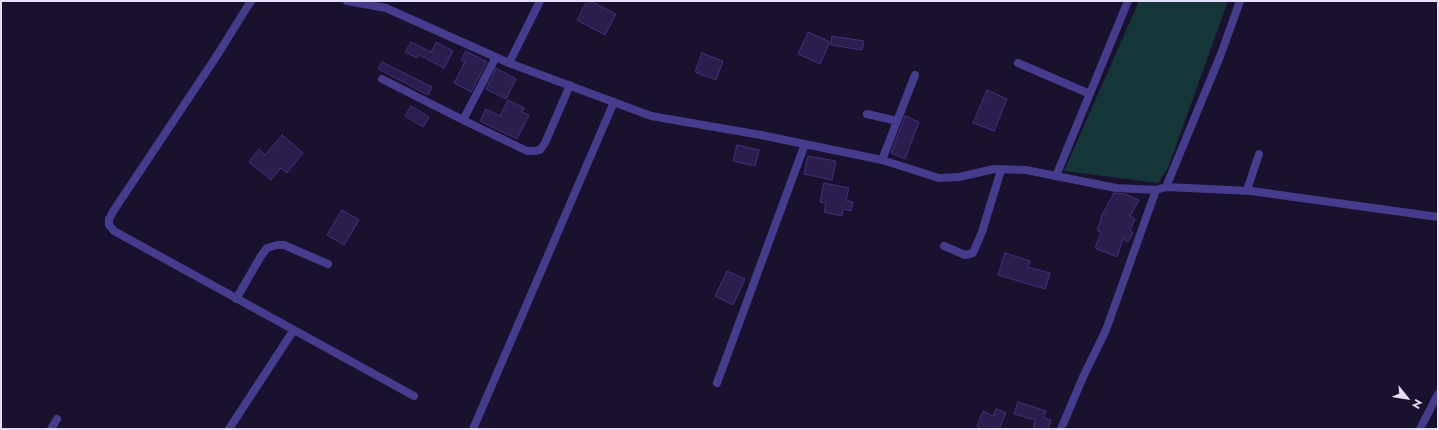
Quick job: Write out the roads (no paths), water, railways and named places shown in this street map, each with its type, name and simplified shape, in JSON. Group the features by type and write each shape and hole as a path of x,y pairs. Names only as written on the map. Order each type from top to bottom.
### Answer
{"street":[{"path":"251,1 216,57 109,219 109,226 114,231 414,396"},
{"path":"347,1 386,8 509,63 651,116 761,135 882,160 939,178 959,177 994,170 1026,170 1116,188 1156,190 1166,187 1247,190 1438,217"},
{"path":"509,63 540,1"},
{"path":"1056,176 1128,1"},
{"path":"1166,187 1221,54 1240,1"},
{"path":"463,120 496,57"},
{"path":"1018,63 1090,94"},
{"path":"882,160 915,75"},
{"path":"382,79 527,151 534,152 540,150 545,143 570,85"},
{"path":"473,429 614,102"},
{"path":"867,114 897,121"},
{"path":"717,383 804,144"},
{"path":"1247,190 1259,154"},
{"path":"944,246 965,255 973,253 982,232 1001,170"},
{"path":"1062,429 1106,330 1156,190"},
{"path":"236,299 267,248 278,244 284,245 328,264"},
{"path":"229,429 293,330"},
{"path":"1420,429 1438,394"},
{"path":"51,429 57,419"}]}
